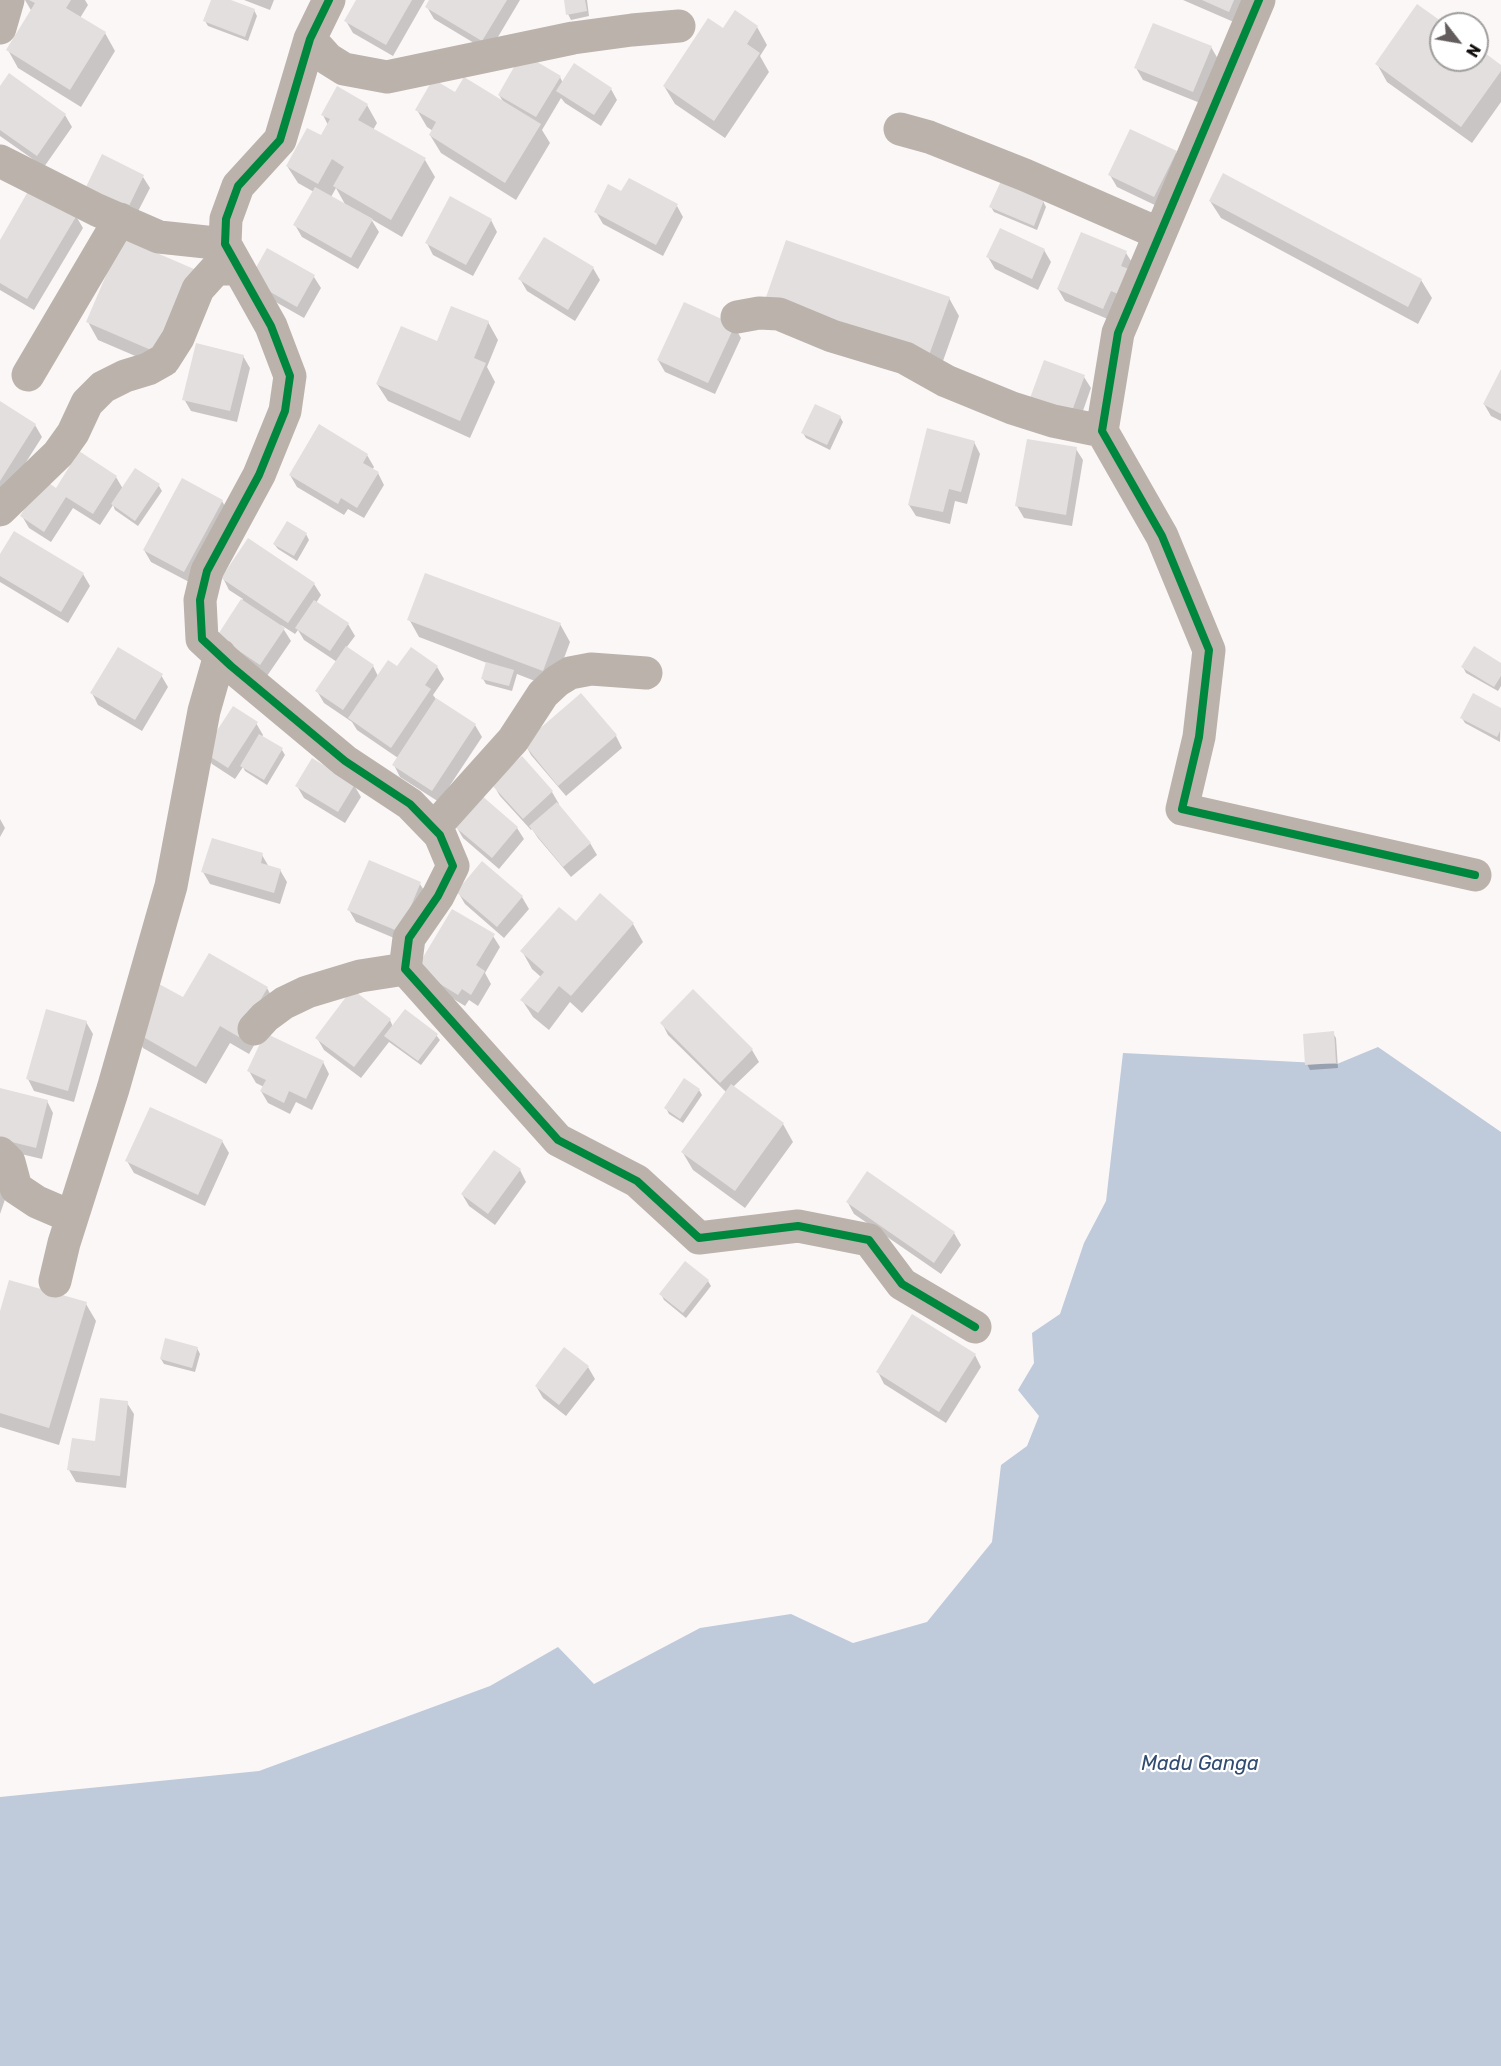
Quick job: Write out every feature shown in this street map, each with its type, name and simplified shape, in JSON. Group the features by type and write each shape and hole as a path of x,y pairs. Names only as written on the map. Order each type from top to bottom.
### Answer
{"street":[{"path":"0,28 8,0"},
{"path":"329,0 310,39 280,140 238,186 226,219 232,256 271,326 290,376 285,411 259,476 207,571 200,600 202,639 345,761 410,804 440,835 453,866 438,896 409,938 405,969 558,1140 637,1181 699,1238 798,1226 869,1240 902,1284 975,1327"},
{"path":"1259,0 1118,333 1102,431 1162,536 1209,650 1199,736 1182,809 1475,875"},
{"path":"310,39 328,58 344,69 387,78 573,38 679,26"},
{"path":"900,129 929,137 1025,175 1160,234"},
{"path":"0,161 159,237 232,256"},
{"path":"28,375 120,219"},
{"path":"0,510 58,454 73,433 87,403 103,387 164,360 178,338 198,289 216,269 232,256"},
{"path":"737,317 759,313 779,314 832,336 905,358 946,381 1012,408 1053,421 1102,431"},
{"path":"55,1281 171,886 204,711 220,655"},
{"path":"434,828 513,740 543,694 557,681 570,673 591,669 646,673"},
{"path":"254,1029 265,1017 284,1003 307,992 360,976 405,969"},
{"path":"0,1153 9,1162 16,1188 37,1202 72,1217"}],"water":[{"name":"Madu Ganga","path":"1378,1047 1501,1132 1501,2066 0,2066 0,1797 259,1771 490,1686 558,1647 594,1684 700,1628 791,1614 853,1643 927,1622 992,1542 1001,1465 1027,1446 1039,1416 1018,1390 1034,1363 1032,1333 1060,1314 1084,1243 1106,1201 1123,1053 1337,1064"}],"building":[{"path":"29,0 71,0 66,8 106,32 70,90 6,50 35,3"},
{"path":"211,0 231,0 255,9 245,37 203,21"},
{"path":"356,0 412,0 386,45 344,21"},
{"path":"429,0 507,0 482,41 425,7"},
{"path":"564,0 585,0 587,11 566,15"},
{"path":"1202,0 1234,0 1229,12"},
{"path":"1417,4 1429,13 1429,72 1489,72 1489,56 1501,65 1501,71 1461,127 1375,64"},
{"path":"735,10 758,26 747,44 760,53 714,121 663,86 708,18 723,28"},
{"path":"1153,23 1212,46 1193,92 1134,68"},
{"path":"522,53 561,76 536,117 498,95"},
{"path":"574,63 612,88 594,115 556,91"},
{"path":"9,73 66,114 37,156 0,130 0,86"},
{"path":"464,77 541,124 505,183 429,135 436,122 415,110 433,79 455,92"},
{"path":"337,86 368,104 358,120 426,158 391,220 333,186 344,167 332,159 318,184 286,166 307,128 321,135 330,119 321,115"},
{"path":"1130,129 1177,151 1154,197 1108,175"},
{"path":"102,154 144,175 126,212 84,191"},
{"path":"1223,173 1422,279 1408,307 1209,201"},
{"path":"629,178 678,204 656,245 594,212 608,184 621,191"},
{"path":"1001,181 1044,200 1034,226 989,207"},
{"path":"315,187 373,219 351,258 293,225"},
{"path":"30,188 77,215 27,299 0,283 0,240"},
{"path":"450,196 492,219 466,265 425,243"},
{"path":"1000,228 1045,249 1032,279 986,257"},
{"path":"1081,232 1127,251 1121,266 1134,271 1123,296 1111,291 1103,309 1057,289"},
{"path":"544,237 594,267 568,310 518,279"},
{"path":"122,238 201,272 165,356 86,322"},
{"path":"786,240 950,297 928,358 765,300"},
{"path":"267,248 315,275 297,307 249,280"},
{"path":"684,302 735,325 708,383 657,360"},
{"path":"451,306 489,321 474,358 486,363 460,421 376,384 401,326 437,341"},
{"path":"196,343 244,355 230,411 182,400"},
{"path":"1044,360 1085,375 1071,414 1030,398"},
{"path":"1501,369 1501,414 1483,404"},
{"path":"0,401 36,424 0,481"},
{"path":"815,404 841,416 827,445 801,433"},
{"path":"319,424 368,454 363,463 379,472 357,508 341,498 338,504 289,475"},
{"path":"927,428 975,441 961,492 949,489 943,512 908,505"},
{"path":"1027,439 1077,447 1066,515 1015,506"},
{"path":"79,451 117,476 93,514 66,497 44,532 20,516 43,479 56,488"},
{"path":"135,468 160,484 135,521 111,504"},
{"path":"182,478 223,500 184,572 143,550"},
{"path":"287,521 307,533 294,556 273,544"},
{"path":"14,531 84,573 61,612 0,576 0,554"},
{"path":"248,538 315,583 288,623 221,578"},
{"path":"425,573 561,623 543,671 407,620"},
{"path":"241,599 285,628 260,665 217,636"},
{"path":"314,600 349,623 330,651 295,628"},
{"path":"346,646 374,665 343,710 315,691"},
{"path":"1474,646 1501,663 1501,676 1494,687 1461,667"},
{"path":"118,647 163,674 135,720 90,693"},
{"path":"411,647 438,666 425,685 431,689 391,748 348,718 388,660 397,666"},
{"path":"486,662 514,670 509,686 481,679"},
{"path":"581,693 617,735 558,786 523,743"},
{"path":"1473,693 1501,708 1501,729 1497,737 1460,718"},
{"path":"436,698 476,724 432,791 392,765"},
{"path":"233,706 258,722 228,768 203,752"},
{"path":"259,734 283,748 264,780 240,766"},
{"path":"522,756 553,791 523,819 491,784"},
{"path":"312,758 355,784 338,812 295,786"},
{"path":"481,795 518,827 492,858 454,826"},
{"path":"557,802 591,843 563,867 529,826"},
{"path":"212,838 263,853 261,863 281,869 274,893 201,872"},
{"path":"369,860 421,882 400,932 347,910"},
{"path":"482,861 523,896 497,927 456,892"},
{"path":"600,893 634,923 571,996 559,986 538,1013 520,1000 544,972 520,951 559,907 576,921"},
{"path":"452,909 495,934 476,965 485,971 471,995 462,989 458,995 416,969"},
{"path":"209,953 268,987 239,1037 220,1026 196,1067 131,1030 159,984 183,997"},
{"path":"352,989 391,1019 354,1067 315,1038"},
{"path":"693,989 753,1049 720,1083 660,1023"},
{"path":"46,1009 87,1021 68,1091 26,1079"},
{"path":"405,1009 438,1034 418,1061 384,1036"},
{"path":"1334,1031 1336,1063 1305,1065 1303,1034"},
{"path":"265,1033 324,1061 306,1099 289,1091 284,1103 260,1091 266,1080 247,1071"},
{"path":"684,1078 700,1089 680,1119 664,1108"},
{"path":"731,1084 784,1123 735,1191 681,1152"},
{"path":"0,1088 48,1100 36,1148 0,1139"},
{"path":"150,1107 223,1140 198,1195 125,1161"},
{"path":"494,1150 521,1169 488,1214 461,1194"},
{"path":"867,1171 955,1232 934,1263 846,1202"},
{"path":"685,1261 709,1280 683,1313 659,1294"},
{"path":"9,1280 87,1302 49,1428 0,1413 0,1311"},
{"path":"912,1314 976,1354 939,1412 876,1372"},
{"path":"165,1338 198,1347 192,1368 160,1359"},
{"path":"564,1347 589,1366 559,1405 535,1386"},
{"path":"100,1398 128,1401 120,1476 67,1470 72,1438 95,1441"}],"cycle path":[{"path":"329,0 310,39 280,140 238,186 226,219 225,244 271,326 290,376 285,411 259,475 207,571 200,600 202,639 345,761 410,804 440,835 453,866 438,896 409,938 405,969 558,1140 637,1181 699,1238 798,1226 869,1240 902,1284 975,1327"},
{"path":"1259,0 1118,333 1102,431 1162,536 1209,650 1199,737 1182,809 1475,875"}]}
